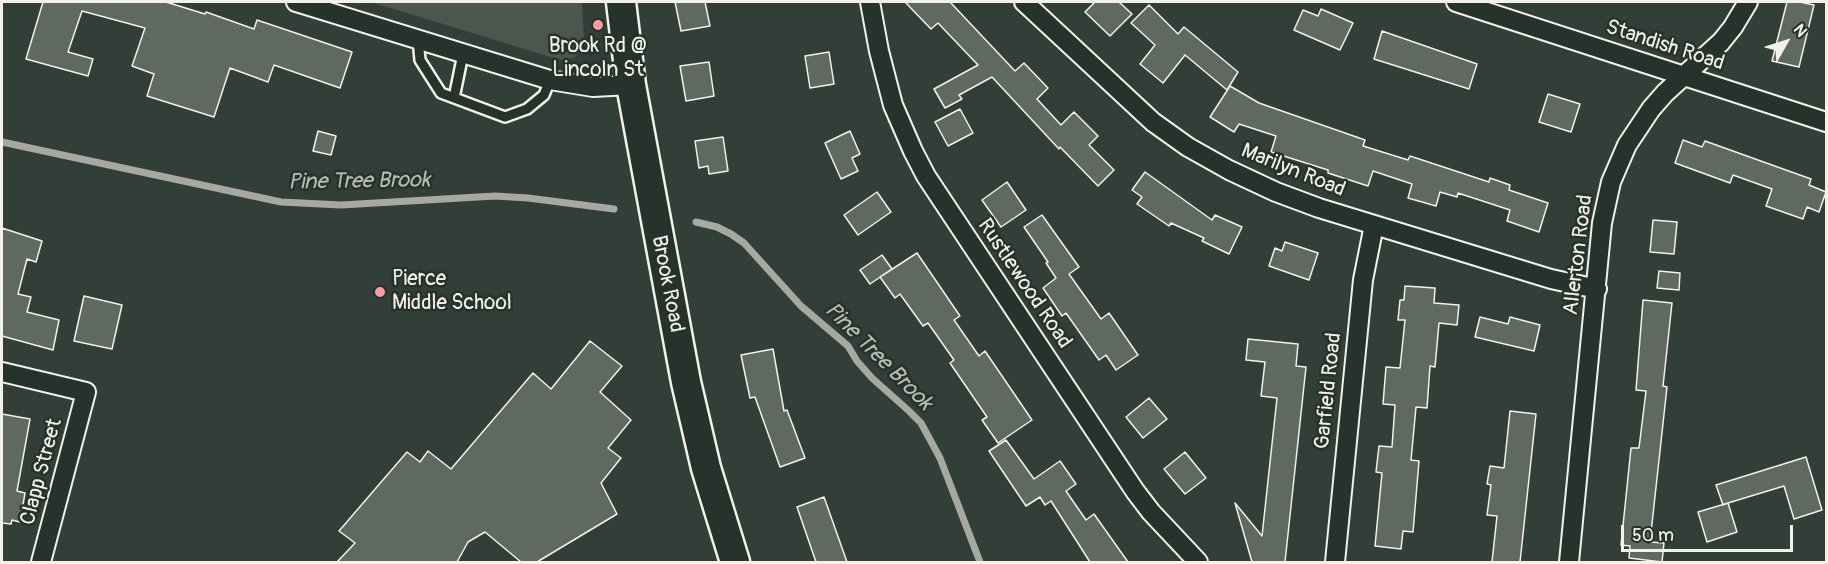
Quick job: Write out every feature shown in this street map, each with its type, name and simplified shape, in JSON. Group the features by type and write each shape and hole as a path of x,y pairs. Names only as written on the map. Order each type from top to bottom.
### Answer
{"main road":[{"name":"Brook Road","path":"621,2 631,85 665,279 692,413 735,562"}],"street":[{"path":"296,2 550,80 593,87 631,85"},
{"name":"Rustlewood Road","path":"870,2 879,51 893,105 926,176 1135,492 1198,562"},
{"name":"Marilyn Road","path":"1024,2 1137,108 1188,147 1229,170 1275,192 1374,225 1551,279 1597,289"},
{"name":"Standish Road","path":"1456,2 1827,122"},
{"name":"Allerton Road","path":"1569,562 1602,223 1611,182 1627,145 1651,109 1721,42 1748,2"},
{"name":"Garfield Road","path":"1335,562 1363,280 1374,225"},
{"name":"Clapp Street","path":"2,372 86,392 41,562"}],"lane":[{"path":"418,39 420,60 441,93 505,117 527,109 544,95 550,80"},
{"path":"454,98 463,54"}],"shaded area":[{"path":"371,2 582,2 583,47 575,57 557,59"}],"building":[{"path":"43,2 166,2 205,14 206,12 254,29 257,20 352,52 340,88 274,65 268,82 230,68 214,117 147,96 154,74 132,66 145,28 82,11 68,52 93,59 88,76 26,59"},
{"path":"675,2 705,2 710,26 681,31"},
{"path":"905,2 950,2 1015,71 1024,63 1048,88 1037,99 1061,125 1074,112 1098,136 1089,145 1114,170 1098,186 1060,147 1059,149 992,77 959,95 962,99 945,108 934,89 978,65 938,23 931,29"},
{"path":"1095,2 1119,2 1132,14 1110,36 1085,12"},
{"path":"1787,2 1814,5 1799,67 1772,61"},
{"path":"1149,5 1178,34 1184,27 1238,72 1227,90 1185,55 1163,83 1140,64 1155,45 1131,23"},
{"path":"1321,9 1353,23 1340,50 1294,30 1303,10 1318,16"},
{"path":"1382,31 1477,64 1469,89 1374,59"},
{"path":"829,52 834,84 810,88 805,56"},
{"path":"709,62 714,96 686,101 680,66"},
{"path":"1230,86 1259,103 1365,140 1363,146 1408,160 1410,156 1489,182 1490,178 1510,185 1509,190 1548,203 1539,232 1507,221 1510,210 1458,193 1457,197 1440,192 1436,206 1408,198 1412,184 1373,171 1368,186 1328,173 1328,170 1271,152 1276,136 1239,124 1234,132 1210,117"},
{"path":"1548,94 1580,104 1571,132 1539,122"},
{"path":"960,109 973,133 948,146 935,122"},
{"path":"318,131 336,136 331,155 313,151"},
{"path":"850,131 860,154 852,158 858,171 841,179 825,143"},
{"path":"723,137 728,171 709,174 708,166 699,168 695,141"},
{"path":"1683,140 1702,147 1705,141 1811,179 1809,185 1826,192 1819,212 1807,207 1803,219 1766,206 1772,189 1733,175 1730,183 1675,163"},
{"path":"1145,172 1212,220 1215,215 1242,227 1229,254 1202,241 1204,238 1171,223 1169,226 1137,204 1142,197 1132,190"},
{"path":"1007,182 1026,210 1001,227 982,200"},
{"path":"877,192 891,212 858,235 844,215"},
{"path":"1042,215 1079,267 1069,274 1101,319 1109,313 1138,355 1116,370 1106,355 1099,360 1066,313 1062,316 1043,288 1056,278 1024,227"},
{"path":"1653,220 1677,222 1674,254 1650,252"},
{"path":"2,228 42,241 36,262 27,259 18,294 31,297 27,312 59,320 53,350 2,336"},
{"path":"1285,242 1318,253 1309,280 1269,266 1275,248 1282,251"},
{"path":"917,253 960,316 954,320 979,356 985,351 1032,420 998,443 982,420 987,417 950,363 954,360 928,323 923,326 900,294 895,298 880,277"},
{"path":"882,255 892,269 870,284 860,270"},
{"path":"1659,271 1680,273 1679,290 1657,288"},
{"path":"1405,286 1435,288 1434,303 1459,305 1457,325 1439,323 1435,367 1430,366 1427,408 1416,407 1411,460 1419,461 1413,532 1403,531 1401,549 1375,546 1382,473 1376,472 1379,446 1392,447 1395,405 1383,404 1386,367 1400,368 1405,320 1398,320 1400,300 1404,300"},
{"path":"84,296 122,305 112,349 74,341"},
{"path":"1643,300 1672,303 1663,386 1667,387 1650,542 1664,543 1662,562 1629,558 1630,546 1621,545 1631,448 1639,448 1646,391 1636,390"},
{"path":"1480,317 1508,324 1510,317 1540,325 1534,351 1475,337"},
{"path":"1248,339 1298,344 1296,366 1306,367 1285,562 1252,562 1235,503 1262,536 1277,398 1261,396 1265,362 1246,360"},
{"path":"590,341 622,366 600,392 631,420 608,448 621,458 601,483 617,514 537,562 521,562 485,532 468,542 457,562 337,562 355,543 339,531 407,452 420,462 428,451 451,469 533,373 551,389"},
{"path":"773,349 784,411 787,410 805,458 780,467 755,397 750,398 741,355"},
{"path":"1149,398 1167,419 1143,438 1126,417"},
{"path":"1510,411 1536,414 1520,562 1492,562 1497,516 1487,515 1491,485 1487,484 1490,466 1504,468"},
{"path":"2,414 30,419 17,491 25,493 20,522 12,520 11,524 2,523"},
{"path":"1006,440 1034,479 1060,461 1076,484 1066,491 1086,520 1094,514 1128,562 1090,562 1051,501 1045,505 1040,497 1026,506 989,451"},
{"path":"1185,452 1206,478 1185,494 1164,469"},
{"path":"1806,457 1822,510 1794,519 1784,486 1728,503 1737,532 1707,542 1698,512 1723,505 1716,485"},
{"path":"824,497 847,562 816,562 797,507"}],"waterway":[{"name":"Pine Tree Brook","path":"2,142 281,202 341,205 495,196 614,209"},
{"name":"Pine Tree Brook","path":"696,222 717,227 744,243 801,306 848,346 872,378 921,423 940,458 980,562"}],"place":[{"name":"Brook Rd @ Lincoln St","path":"598,25"},
{"name":"Pierce Middle School","path":"380,292"}]}
